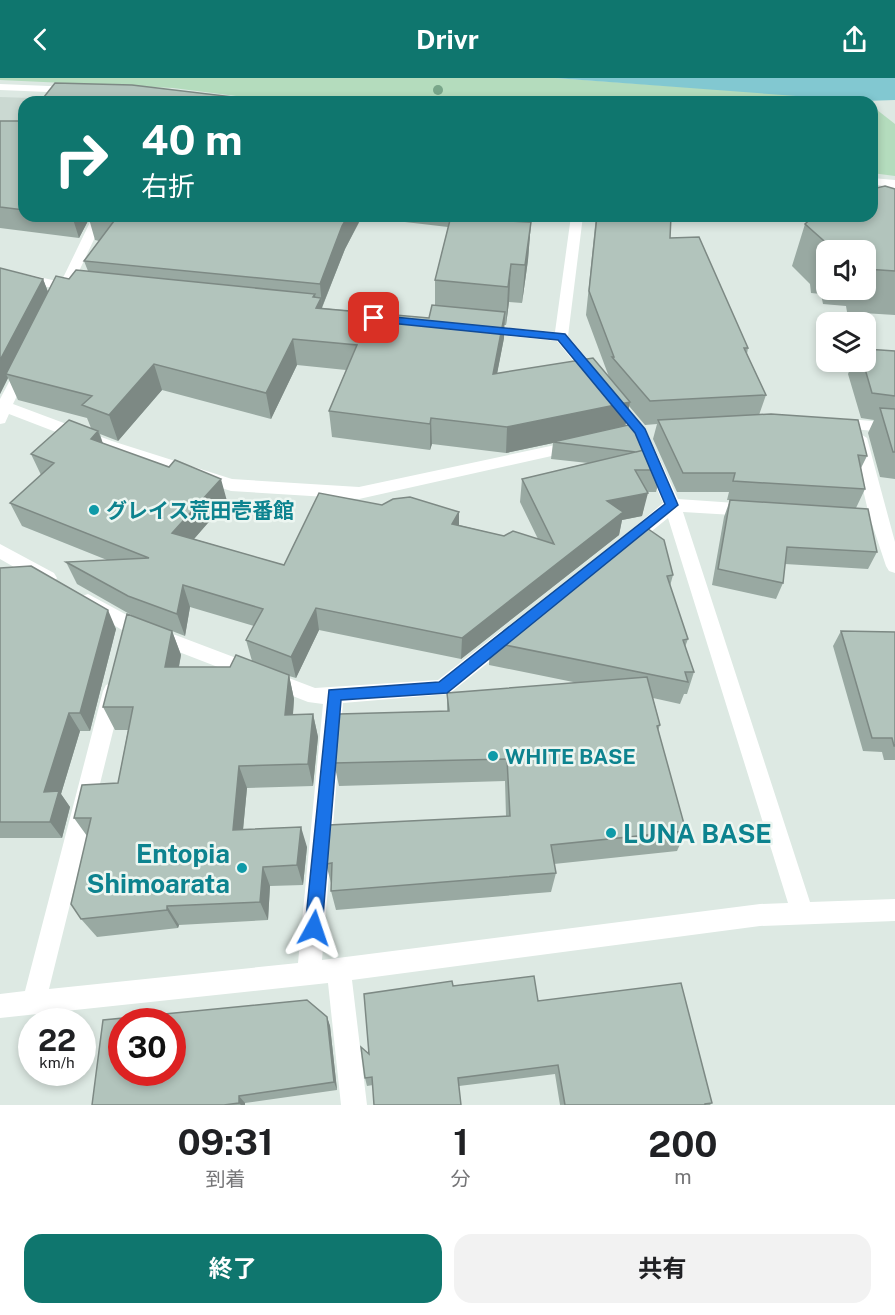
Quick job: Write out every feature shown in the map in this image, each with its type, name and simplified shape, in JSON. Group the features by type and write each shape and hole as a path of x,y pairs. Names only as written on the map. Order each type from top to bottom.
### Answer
{"street":[{"path":"0,87 80,90"},
{"path":"878,182 895,184"},
{"path":"55,308 96,222"},
{"path":"561,337 576,222"},
{"path":"0,272 65,288 93,291"},
{"path":"468,327 561,337 640,432 672,505 803,914"},
{"path":"29,357 2,412 231,485 359,493 588,443"},
{"path":"822,423 895,428"},
{"path":"856,424 878,518 895,566"},
{"path":"621,436 661,431"},
{"path":"608,556 672,505 764,511"},
{"path":"832,515 878,518"},
{"path":"0,551 129,625 315,696 442,688 525,622"},
{"path":"123,648 129,625"},
{"path":"34,1002 118,670"},
{"path":"309,974 334,694"},
{"path":"0,1006 339,971 760,915 895,910"},
{"path":"339,971 354,1105"}],"shaded area":[{"path":"0,97 18,98 18,143 0,142"}],"green space":[{"path":"0,78 555,78 813,96 236,96 173,88 0,80"},
{"path":"878,111 895,124 895,176 878,174"}],"water":[{"path":"555,78 895,78 895,100 878,101 878,96 797,96"}],"building":[{"path":"55,83 132,85 225,96 45,96"},
{"path":"0,121 18,121 18,209 0,207"},
{"path":"885,186 895,189 895,271 876,270 876,240 823,240 805,224 807,222 878,222 878,188"},
{"path":"113,222 344,222 320,284 84,261"},
{"path":"450,222 531,222 525,265 511,264 508,287 435,280"},
{"path":"596,222 671,222 670,238 699,237 748,348 744,348 766,395 650,401 612,357 614,357 589,291"},
{"path":"0,268 43,279 0,360"},
{"path":"76,270 315,294 313,297 321,298 316,308 429,318 432,305 505,312 493,374 593,358 630,402 507,427 431,418 430,424 329,411 357,345 293,339 266,393 154,364 109,415 82,405 92,396 6,374 56,276 69,279"},
{"path":"876,350 895,351 895,396 872,393 866,372 876,372"},
{"path":"880,408 895,409 895,452 893,452"},
{"path":"771,414 858,420 867,456 858,455 865,489 733,481 735,473 683,473 658,420"},
{"path":"69,420 98,431 91,439 169,467 175,460 221,479 172,533 284,565 319,493 382,505 393,499 410,497 459,512 452,524 504,536 513,531 554,544 522,479 652,448 662,470 635,470 648,493 607,501 623,512 462,638 316,608 291,657 246,640 263,609 183,585 177,614 128,596 66,562 149,558 10,503 54,463 31,454"},
{"path":"637,423 648,449 636,452 553,442"},
{"path":"730,500 868,509 877,552 787,547 783,583 718,569"},
{"path":"641,524 664,540 673,575 667,576 688,639 683,640 694,672 685,672 688,682 490,642"},
{"path":"31,566 108,610 80,713 69,713 44,792 59,791 50,822 0,822 0,568"},
{"path":"127,614 172,631 165,667 230,667 236,655 289,675 285,715 313,714 308,764 239,766 233,830 301,827 297,865 263,867 260,902 167,906 167,910 81,919 71,904 91,818 74,818 82,785 118,783 133,707 103,707"},
{"path":"841,631 895,632 895,746 892,738 872,738"},
{"path":"647,677 660,725 657,726 686,831 551,845 556,873 331,891 332,863 326,864 329,825 510,816 507,759 334,763 339,714 449,711 447,693"},
{"path":"534,976 538,1001 681,983 712,1103 705,1105 565,1105 558,1065 458,1078 461,1105 374,1105 372,1077 365,1078 361,1047 369,1054 364,994 452,981 453,986"},
{"path":"307,1000 327,1017 334,1082 239,1096 239,1103 224,1105 92,1105 103,1020 108,1020 108,1086 186,1086 186,1012"}],"place":[{"name":"グレイス荒田壱番館","path":"94,510"},
{"name":"WHITE BASE","path":"493,756"},
{"name":"LUNA BASE","path":"611,833"},
{"name":"Entopia Shimoarata","path":"242,868"}],"route":[{"path":"314,928 334,694 442,688 672,505 640,432 561,337 374,318"}]}
